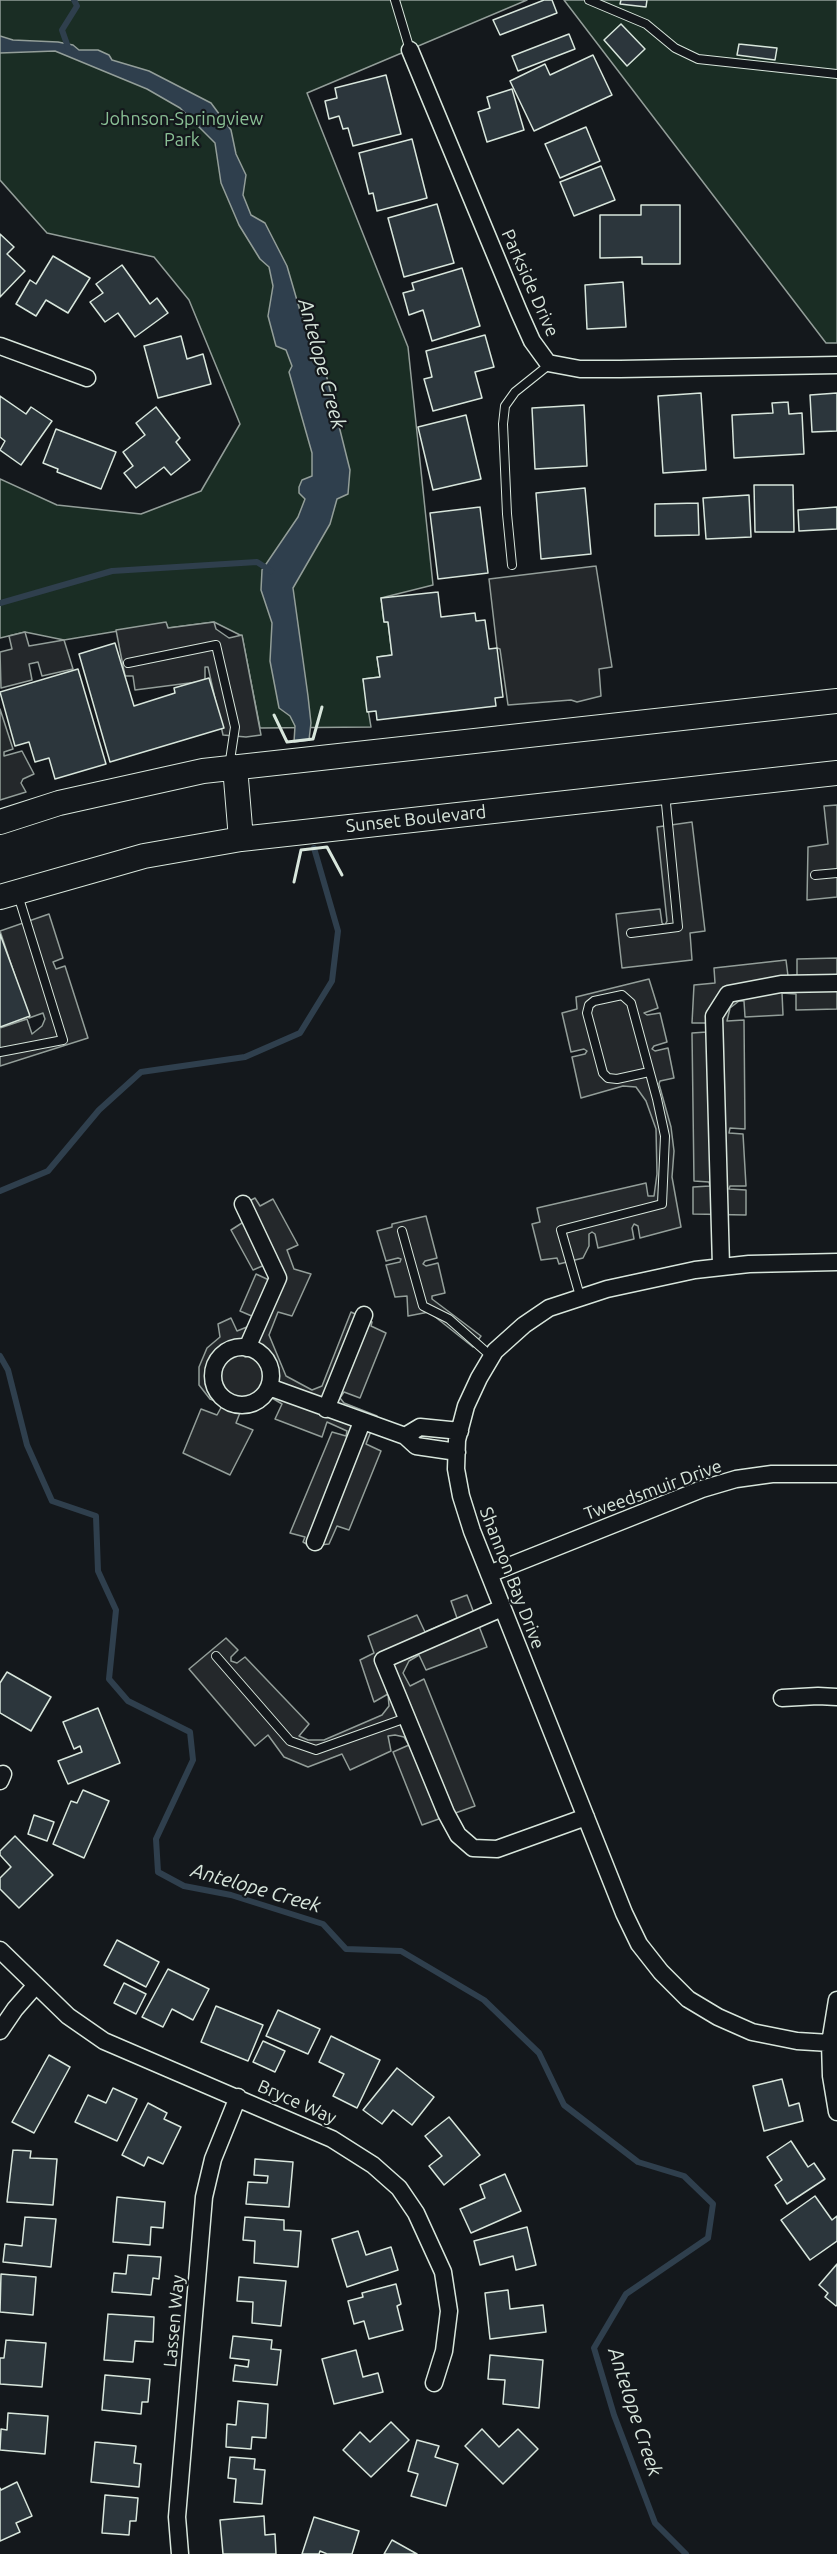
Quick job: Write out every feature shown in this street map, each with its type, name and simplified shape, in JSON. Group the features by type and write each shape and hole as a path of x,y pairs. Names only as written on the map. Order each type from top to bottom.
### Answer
{"main road":[{"path":"0,822 59,803 232,767 837,700"},
{"path":"232,767 241,839"},
{"name":"Sunset Boulevard","path":"8,894 144,856 241,839 837,773"}],"street":[{"name":"Parkside Drive","path":"410,50 423,76 519,312 532,340 550,364 580,369 837,365"},
{"path":"0,346 87,378"},
{"path":"721,1266 714,1016 728,994 781,984 837,983"},
{"path":"243,1204 278,1278 247,1348"},
{"name":"Shannon Bay Drive","path":"830,2043 797,2041 752,2032 718,2017 688,1999 661,1972 639,1944 502,1608 460,1496 456,1469 460,1431 466,1406 478,1378 492,1357 524,1325 549,1308 607,1289 721,1266 837,1262"},
{"path":"326,1409 364,1315"},
{"path":"247,1348 262,1355 269,1364 272,1376 269,1387 263,1397 254,1403 242,1406 231,1404 221,1398 214,1388 212,1377 214,1366 220,1356 230,1349 247,1348"},
{"path":"269,1387 405,1436 416,1446 457,1452"},
{"path":"315,1542 362,1422"},
{"path":"405,1436 420,1427 460,1431"},
{"name":"Tweedsmuir Drive","path":"489,1574 702,1489 736,1479 772,1474 837,1474"},
{"path":"502,1608 383,1660 406,1718 446,1813 458,1835 473,1848 497,1849 586,1817"},
{"path":"782,1698 837,1697"},
{"name":"Bryce Way","path":"0,1950 68,2016 104,2041 332,2139 374,2165 399,2188 416,2213 443,2272 449,2311 444,2351 434,2384"},
{"path":"0,2031 15,2008 36,1985"},
{"path":"837,2000 830,2043 831,2076 837,2112"},
{"name":"Lassen Way","path":"180,2554 177,2517 204,2197 213,2159 238,2097"}],"lane":[{"path":"394,0 410,50"},
{"path":"589,0 646,24 675,48 698,58 837,74"},
{"path":"513,565 507,514 503,424 506,406 515,392 550,364"},
{"path":"128,663 216,645 235,728 232,767"},
{"path":"631,933 678,927 665,791"},
{"path":"815,875 837,873"},
{"path":"0,1052 63,1040 8,894"},
{"path":"580,1296 561,1230 662,1204 665,1136 649,1072 631,1004 622,995 594,1001 589,1005 587,1013 603,1073 608,1078 617,1079 649,1072"},
{"path":"402,1231 423,1306 449,1319 492,1357"},
{"path":"216,1656 291,1741 316,1750 406,1718"}],"green space":[{"name":"Johnson-Springview Park","path":"0,0 527,0 307,93 408,347 433,585 381,598 384,622 388,622 392,655 377,657 380,677 363,679 371,727 260,728 242,636 214,622 168,628 166,623 64,640 25,632 0,638 0,479 57,505 141,514 201,491 240,424 189,300 154,257 47,233 0,180"},
{"path":"564,0 837,0 837,343 826,343"}],"shaded area":[{"path":"596,566 612,667 599,669 601,696 577,702 571,700 508,705 500,649 497,648 489,579"},
{"path":"166,622 168,628 214,622 216,629 229,638 242,635 261,735 246,737 223,735 208,667 205,667 205,681 135,690 133,676 125,676 116,630"},
{"path":"25,632 29,646 64,640 73,669 42,676 38,662 29,664 32,680 1,688 0,652 12,649 9,636"},
{"path":"0,709 13,749 4,752 4,756 22,751 34,774 23,779 21,783 26,792 0,800"},
{"path":"837,805 837,897 807,900 808,847 828,844 824,806"},
{"path":"692,822 705,931 690,933 692,960 622,968 616,914 660,909 662,923 665,925 667,921 657,827"},
{"path":"49,914 63,958 53,962 56,969 65,966 88,1038 0,1066 0,1028 27,1019 32,1034 42,1026 45,1019 43,1013 29,1018 0,931"},
{"path":"837,958 837,1009 796,1010 796,994 782,993 783,1015 745,1017 744,1001 739,1001 730,1008 727,1021 744,1020 745,1129 730,1128 729,1133 743,1134 746,1186 730,1186 729,1189 746,1190 746,1215 693,1214 693,1187 710,1186 709,1182 694,1181 692,1033 707,1032 707,1023 692,1023 694,985 715,983 714,968 786,960 788,976 797,975 797,959"},
{"path":"649,979 658,1008 644,1013 647,1015 660,1013 667,1042 654,1046 652,1049 655,1051 668,1048 674,1078 660,1081 659,1084 671,1127 674,1151 672,1177 681,1227 640,1238 638,1226 634,1224 632,1228 634,1239 598,1248 595,1234 592,1232 589,1234 589,1246 583,1258 559,1264 557,1258 541,1260 532,1224 540,1222 537,1208 646,1183 648,1196 654,1196 657,1174 656,1129 646,1101 636,1087 623,1086 581,1098 572,1057 585,1054 587,1051 584,1049 571,1052 562,1013 577,1009 576,997"},
{"path":"255,1198 260,1206 273,1199 298,1245 287,1250 294,1269 311,1274 292,1316 278,1312 269,1335 286,1376 312,1390 322,1386 351,1312 372,1322 371,1326 386,1333 360,1398 344,1392 340,1398 344,1403 377,1416 366,1444 381,1451 349,1530 337,1526 329,1544 310,1546 303,1542 305,1537 290,1533 332,1432 346,1436 347,1431 327,1422 322,1437 275,1419 282,1404 267,1395 258,1404 241,1410 236,1423 253,1430 230,1475 183,1453 201,1409 217,1415 223,1404 210,1399 199,1385 199,1367 207,1348 220,1337 218,1324 231,1318 237,1331 252,1325 254,1317 240,1311 256,1274 269,1280 267,1264 253,1270 231,1230 245,1221 238,1207"},
{"path":"426,1216 437,1258 425,1261 423,1264 426,1266 438,1263 445,1293 432,1296 432,1299 481,1336 473,1347 429,1312 408,1316 407,1296 395,1297 386,1265 400,1262 401,1259 386,1261 377,1231 392,1227 392,1224"},
{"path":"467,1595 487,1647 426,1670 419,1655 409,1661 403,1673 410,1686 424,1679 475,1806 422,1825 393,1752 409,1745 404,1737 388,1736 391,1751 350,1770 342,1754 308,1767 284,1757 268,1735 255,1746 189,1669 226,1638 238,1650 231,1657 231,1661 237,1663 245,1657 309,1724 299,1736 308,1740 324,1740 382,1715 389,1706 388,1694 374,1702 360,1660 374,1653 368,1636 417,1615 425,1632 457,1618 451,1601"}],"water":[{"path":"0,36 13,40 58,42 73,45 79,50 98,50 109,55 112,60 149,71 211,103 231,130 236,154 246,175 243,195 251,215 265,223 287,266 301,314 321,354 350,470 348,494 337,499 330,524 293,588 311,723 309,740 294,742 295,726 290,716 279,708 270,661 272,623 261,590 262,570 298,517 305,499 299,493 299,487 302,480 312,476 312,453 289,372 292,366 286,350 276,346 268,316 273,286 269,267 260,259 239,225 221,183 215,143 180,108 147,89 55,51 0,53"}],"building":[{"path":"544,0 552,0 557,13 500,35 493,20"},
{"path":"621,0 647,0 646,7 620,4"},
{"path":"621,24 645,49 627,66 604,40"},
{"path":"569,34 575,49 518,71 512,56"},
{"path":"739,44 777,48 775,60 737,55"},
{"path":"593,55 612,95 534,131 510,81 545,64 550,75"},
{"path":"386,75 401,134 353,146 348,128 343,129 339,116 329,119 325,101 337,98 335,88"},
{"path":"512,89 524,130 487,142 478,112 490,108 487,97"},
{"path":"586,127 600,161 560,178 545,144"},
{"path":"412,139 427,198 377,211 373,193 369,194 359,153"},
{"path":"601,166 615,200 574,216 560,182"},
{"path":"437,204 454,263 404,277 388,218"},
{"path":"641,205 680,205 680,264 642,264 642,257 600,258 600,215 641,215"},
{"path":"0,234 14,247 7,254 25,271 0,297"},
{"path":"53,256 90,278 68,313 46,300 36,316 16,304 30,280 36,284"},
{"path":"122,265 150,304 157,298 168,313 135,337 118,313 105,322 90,302 103,293 96,284"},
{"path":"462,268 480,326 432,341 423,310 409,315 403,293 414,290 412,283"},
{"path":"623,282 626,327 587,329 585,285"},
{"path":"485,335 494,367 475,372 482,398 433,411 424,379 432,377 426,351"},
{"path":"181,336 187,359 203,354 211,384 158,398 144,346"},
{"path":"701,393 706,470 663,473 658,396"},
{"path":"837,393 837,431 812,432 810,395"},
{"path":"0,396 26,414 31,407 52,421 21,465 0,450 5,441 0,437"},
{"path":"788,402 789,414 802,413 804,454 734,458 732,415 773,413 772,403"},
{"path":"584,405 587,466 535,469 532,408"},
{"path":"156,407 180,438 176,442 190,460 171,475 164,467 136,488 124,473 133,466 123,452 145,435 136,423"},
{"path":"466,415 481,479 433,490 418,427"},
{"path":"56,429 116,452 101,489 57,472 58,469 43,463"},
{"path":"754,485 793,485 794,532 755,532"},
{"path":"585,488 591,554 541,559 536,493"},
{"path":"749,495 751,537 706,539 703,498"},
{"path":"698,503 699,535 655,536 655,504"},
{"path":"480,507 488,573 438,579 430,513"},
{"path":"837,507 837,529 799,531 798,510"},
{"path":"438,592 441,617 475,613 476,621 485,620 489,649 497,648 503,697 495,698 496,706 377,720 376,711 367,712 363,679 380,677 377,657 392,655 388,622 384,622 381,598"},
{"path":"115,643 134,706 175,693 174,688 209,678 224,728 110,762 79,654"},
{"path":"78,669 106,764 55,779 49,758 35,762 29,742 15,746 0,692"},
{"path":"0,934 30,1016 0,1027"},
{"path":"7,1672 51,1697 31,1731 0,1713 0,1683"},
{"path":"98,1708 120,1763 68,1784 58,1761 82,1752 80,1746 74,1749 63,1722"},
{"path":"83,1790 109,1801 84,1858 53,1844 71,1801 77,1803"},
{"path":"34,1815 54,1822 47,1841 28,1834"},
{"path":"15,1836 53,1875 19,1908 0,1889 0,1878 11,1867 0,1855 0,1851"},
{"path":"117,1940 159,1962 146,1987 104,1965"},
{"path":"168,1969 209,1989 193,2020 172,2009 163,2027 142,2017"},
{"path":"124,1983 146,1994 136,2014 114,2003"},
{"path":"216,2006 263,2025 248,2061 201,2042"},
{"path":"278,2010 320,2029 308,2054 266,2036"},
{"path":"331,2036 380,2060 357,2108 333,2096 344,2074 319,2062"},
{"path":"263,2041 285,2051 275,2072 253,2062"},
{"path":"49,2055 70,2067 34,2133 12,2122"},
{"path":"397,2068 434,2097 412,2125 393,2110 382,2124 363,2110"},
{"path":"782,2079 789,2106 799,2103 803,2121 764,2131 753,2086"},
{"path":"113,2088 137,2099 117,2141 75,2122 88,2095 106,2103"},
{"path":"148,2103 167,2113 164,2119 181,2127 163,2164 148,2157 144,2166 122,2155"},
{"path":"449,2117 480,2155 444,2185 429,2166 442,2156 425,2136"},
{"path":"791,2141 808,2167 814,2163 825,2179 787,2204 775,2185 782,2180 767,2157"},
{"path":"13,2150 31,2151 30,2158 57,2159 53,2205 7,2202"},
{"path":"255,2159 293,2162 289,2207 246,2204 248,2182 267,2183 268,2176 254,2175"},
{"path":"505,2174 521,2211 471,2233 460,2209 485,2198 480,2185"},
{"path":"815,2196 832,2220 837,2216 837,2241 810,2260 781,2220"},
{"path":"117,2197 165,2202 163,2228 151,2227 150,2245 113,2242"},
{"path":"25,2217 56,2219 51,2267 3,2262 5,2244 22,2246"},
{"path":"245,2217 284,2220 284,2230 301,2231 298,2267 254,2263 255,2241 243,2240"},
{"path":"527,2227 536,2265 516,2270 513,2256 480,2265 474,2241"},
{"path":"358,2231 366,2255 391,2247 398,2270 347,2287 332,2239"},
{"path":"128,2255 161,2257 159,2279 153,2278 151,2295 112,2292 114,2273 126,2274"},
{"path":"837,2264 836,2306 825,2297 828,2293 819,2285"},
{"path":"1,2274 36,2277 33,2315 0,2312"},
{"path":"239,2277 286,2281 281,2326 252,2323 253,2302 237,2301"},
{"path":"396,2284 401,2304 397,2306 403,2330 369,2339 364,2321 354,2324 348,2301 363,2297 362,2293"},
{"path":"508,2290 510,2309 543,2305 546,2332 490,2339 485,2293"},
{"path":"108,2314 154,2317 153,2342 135,2341 133,2362 104,2360"},
{"path":"233,2336 272,2340 271,2349 281,2350 277,2385 233,2381 235,2365 248,2367 249,2360 230,2358"},
{"path":"6,2340 46,2343 42,2387 0,2384 0,2358 4,2358"},
{"path":"356,2350 363,2377 378,2373 383,2392 334,2404 322,2359"},
{"path":"490,2355 543,2360 539,2408 503,2404 505,2380 488,2379"},
{"path":"105,2375 150,2379 148,2402 142,2402 141,2414 102,2410"},
{"path":"238,2401 268,2404 266,2438 252,2437 251,2449 226,2447 227,2424 236,2425"},
{"path":"8,2413 48,2416 45,2454 0,2450 1,2429 7,2430"},
{"path":"391,2422 409,2440 371,2477 343,2450 360,2432 370,2442"},
{"path":"482,2429 499,2447 518,2429 538,2449 503,2484 465,2446"},
{"path":"417,2440 439,2446 435,2457 458,2464 446,2506 411,2496 418,2474 408,2471"},
{"path":"95,2442 136,2446 134,2463 141,2464 139,2487 91,2482"},
{"path":"230,2457 255,2459 254,2469 265,2470 262,2504 234,2502 236,2479 228,2478"},
{"path":"17,2482 32,2516 16,2523 20,2532 0,2541 0,2488 1,2490"},
{"path":"105,2495 138,2498 136,2521 130,2521 129,2535 102,2533"},
{"path":"264,2516 265,2535 275,2534 276,2554 223,2554 220,2520"},
{"path":"314,2517 359,2531 352,2554 327,2554 320,2551 319,2554 302,2554"},
{"path":"392,2540 417,2554 384,2554"}],"waterway":[{"path":"69,50 62,30 77,6 74,0"},
{"path":"0,603 112,571 257,562 271,571"},
{"name":"Antelope Creek","path":"0,1191 48,1171 99,1110 141,1072 245,1057 300,1033 332,981 338,931 314,848"},
{"name":"Antelope Creek","path":"0,1356 8,1370 27,1445 52,1501 96,1516 98,1571 116,1610 109,1679 128,1701 190,1732 193,1760 156,1839 158,1872 184,1886 231,1895 323,1924 346,1949 401,1951 484,2000 539,2053 564,2105 638,2162 684,2176 713,2204 708,2238 626,2294 594,2348 614,2415 655,2523 686,2554"}],"wall":[{"path":"274,715 287,742 313,739 322,707"},
{"path":"294,882 301,850 327,847 342,875"}]}
